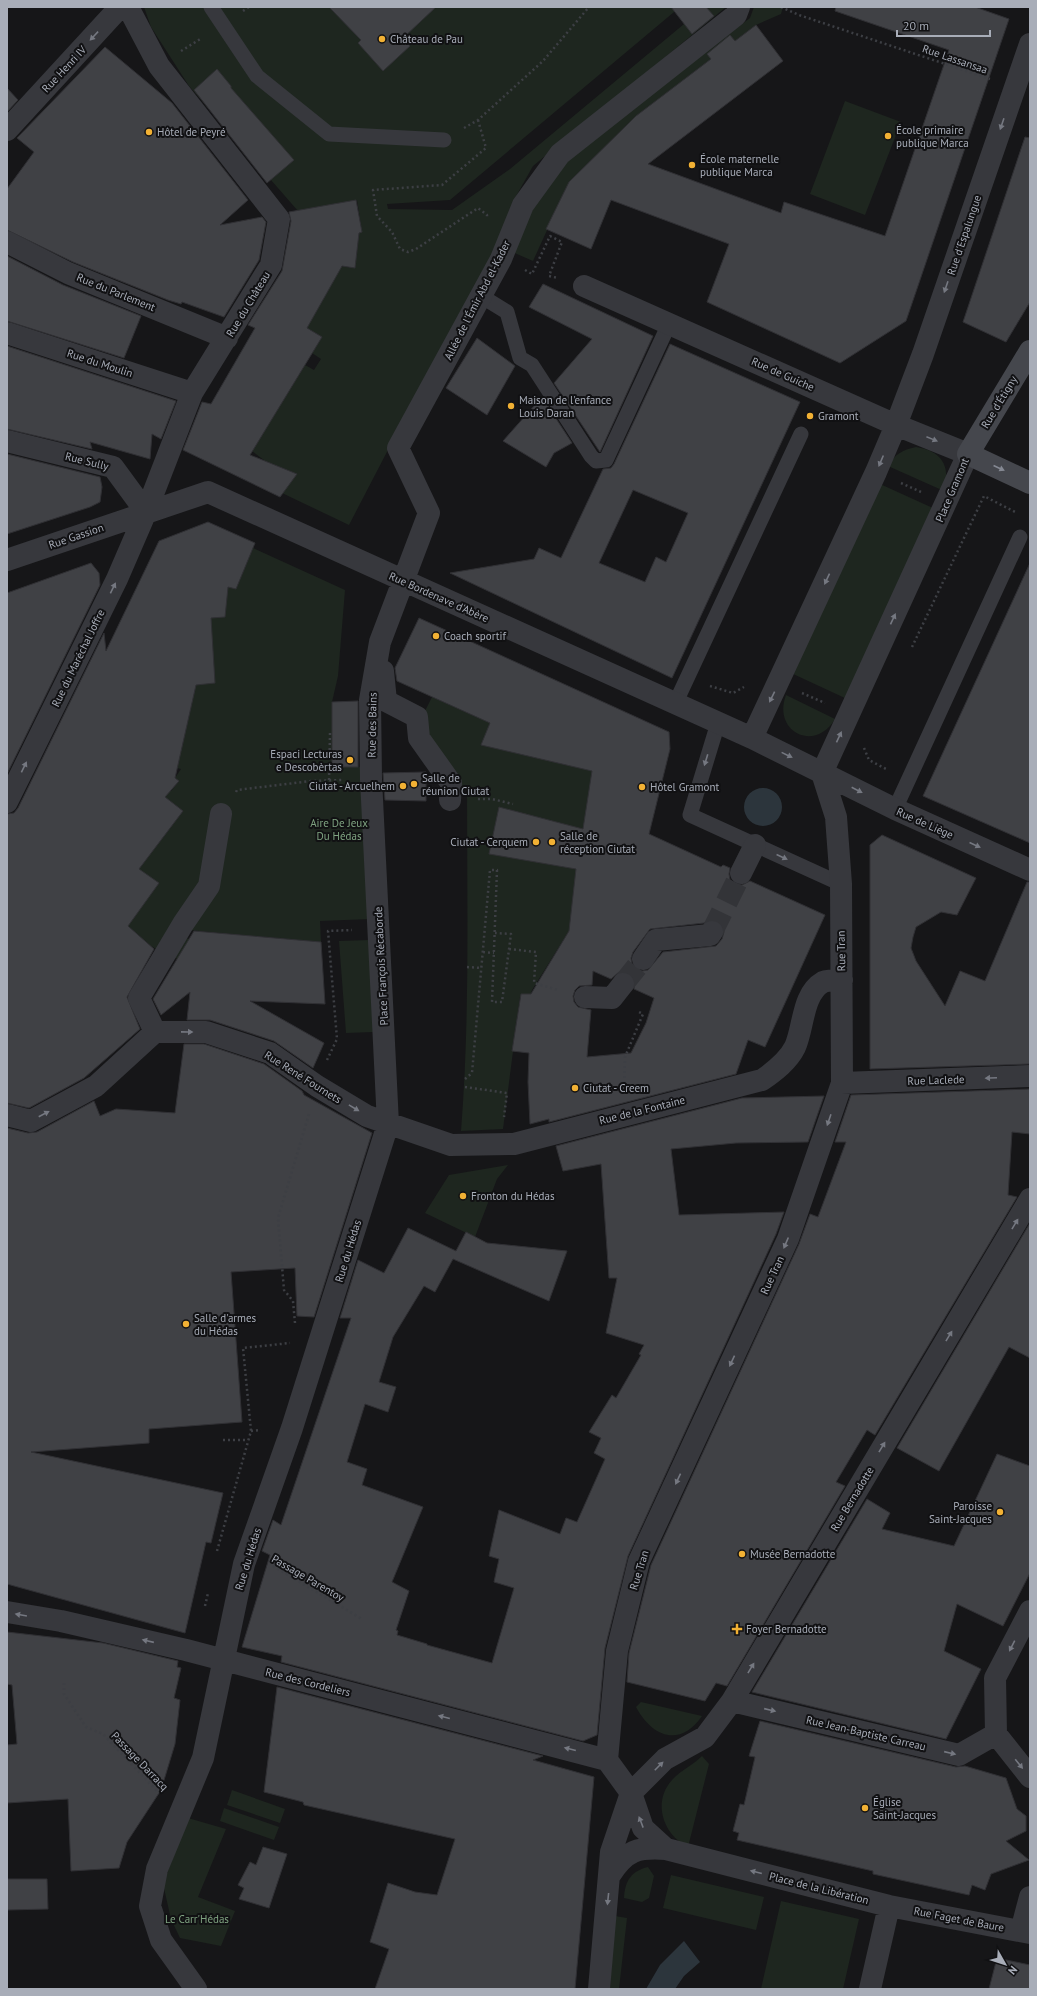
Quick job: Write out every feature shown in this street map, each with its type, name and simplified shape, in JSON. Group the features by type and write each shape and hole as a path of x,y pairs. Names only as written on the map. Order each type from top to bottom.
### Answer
{"street":[{"name":"Rue Henri IV","path":"7,130 120,7"},
{"name":"Rue du Château","path":"128,7 159,66 279,219 271,265 192,393 146,512"},
{"name":"Allée de l'Émir Abd el-Kader","path":"380,642 429,513 398,448 501,259 522,205 560,154 736,15 739,7"},
{"name":"Rue d'Espalungue","path":"896,425 926,346 1030,44"},
{"name":"Rue du Parlement","path":"7,242 68,273 227,338"},
{"name":"Rue de Guiche","path":"584,286 896,425"},
{"name":"Rue du Moulin","path":"7,333 192,393"},
{"name":"Rue d'Étigny","path":"968,454 1030,351"},
{"name":"Place Gramont","path":"822,772 947,504 968,454 896,425"},
{"path":"822,772 752,738 876,472 896,425"},
{"name":"Rue Sully","path":"7,441 113,467 146,512"},
{"path":"968,454 1030,482"},
{"name":"Rue Bordenave d'Abère","path":"146,512 208,492 752,738"},
{"name":"Rue Gassion","path":"7,560 146,512"},
{"name":"Rue du Maréchal Joffre","path":"7,802 117,579 146,512"},
{"name":"Rue des Bains","path":"374,808 371,779 370,700 380,642"},
{"name":"Rue des Bains","path":"380,642 386,701 417,717 419,738 451,783 450,800"},
{"name":"Rue de Liège","path":"822,772 895,809 1030,870"},
{"name":"Rue Tran","path":"607,1760 618,1651 640,1561 788,1240 842,1083 841,884 836,817 822,772"},
{"name":"Place François Récaborde","path":"374,808 388,1124"},
{"path":"7,1115 32,1121 96,1086 155,1032 139,998 183,924 209,886 221,814"},
{"path":"741,873 755,845"},
{"path":"643,959 656,940 710,936 712,932"},
{"name":"Rue de la Fontaine","path":"388,1124 451,1145 514,1144 762,1080 780,1066 795,1047 813,991 824,982 842,980"},
{"path":"586,997 617,991"},
{"name":"Rue René Fournets","path":"155,1032 206,1032 270,1053 317,1086 367,1116 388,1124"},
{"name":"Rue Laclede","path":"842,1083 1030,1076"},
{"name":"Rue du Hédas","path":"196,1989 162,1940 150,1906 157,1868 180,1815 202,1758 244,1564 302,1399 388,1124"},
{"name":"Rue Bernadotte","path":"632,1793 665,1759 705,1737 732,1701 1030,1199"},
{"path":"1030,1611 995,1678 996,1734 1030,1777"},
{"name":"Rue des Cordeliers","path":"7,1612 61,1621 186,1650 607,1760"},
{"name":"Rue Jean-Baptiste Carreau","path":"732,1701 959,1755 996,1734"},
{"name":"Place de la Libération","path":"607,1760 632,1793 643,1828 666,1849"},
{"name":"Place de la Libération","path":"599,1989 611,1852 632,1793"},
{"name":"Place de la Libération","path":"610,1875 619,1860 632,1852 647,1848 666,1849 889,1906"},
{"path":"1026,1932 1030,1897"},
{"path":"870,1989 889,1906"},
{"name":"Rue Faget de Baure","path":"889,1906 1026,1932"}],"lane":[{"path":"211,7 257,76 329,134 444,140"},
{"path":"481,296 507,312 520,358 532,365 591,456 596,461 606,460 670,324"},
{"path":"675,704 801,434"},
{"path":"895,809 1020,537"},
{"path":"718,723 690,815 841,884"}],"path":[{"path":"444,140 478,120 543,61 589,7"},
{"name":"Rue Lassansaa","path":"781,7 799,15 1015,87"},
{"path":"478,120 486,148 442,185 373,190 377,216 392,232 400,249 408,252 416,249 478,208 487,215 486,221"},
{"path":"532,274 550,236 562,242 550,276 584,286"},
{"path":"876,472 947,504"},
{"path":"909,654 984,496 1024,516"},
{"path":"687,678 733,693 747,686"},
{"path":"778,683 850,713"},
{"path":"329,780 330,733 332,733"},
{"path":"868,741 864,748 868,760 908,780"},
{"path":"221,814 237,790 329,780 371,779"},
{"path":"474,799 492,799 513,804"},
{"path":"465,1079 472,1073 490,870 498,870 494,953 492,1002 502,1002 511,934 495,933"},
{"path":"330,1055 337,1039 328,931 356,930"},
{"path":"509,949 536,952 534,983 586,997"},
{"path":"483,952 494,953"},
{"path":"467,967 481,968"},
{"path":"617,991 644,1014 625,1057 624,1084 628,1114"},
{"path":"296,1328 293,1301 284,1290 278,1218 317,1086"},
{"path":"465,1087 507,1093"},
{"path":"279,1344 297,1342"},
{"path":"251,1431 262,1430"},
{"path":"223,1440 248,1440"},
{"name":"Passage Parentoy","path":"244,1564 265,1562 362,1619"},
{"name":"Passage Darracq","path":"64,1683 64,1694 86,1727 103,1734 180,1815"}],"green space":[{"path":"144,7 680,7 450,200 387,204 388,209 452,210 510,169 684,24 686,26 707,9 706,7 726,7 533,166 515,198 492,259 417,394 349,525 282,493 297,474 265,461 252,451 305,365 314,370 321,359 312,353 322,337 307,328 336,266 355,268 359,233 362,232 357,200 298,211 189,86 151,27"},
{"path":"754,7 783,7 781,14 756,25 636,116 569,182 533,261 510,251 524,219 576,150 750,18"},
{"path":"845,101 901,122 865,215 810,194"},
{"path":"916,447 932,452 942,461 946,474 944,491 888,466 893,458 899,453"},
{"path":"880,484 935,509 847,699 791,673"},
{"name":"Aire De Jeux Du Hédas","path":"253,548 345,590 338,676 332,702 332,767 361,767 370,919 320,921 321,942 188,930 182,938 219,941 196,963 170,957 151,946 126,924 139,869 183,811 162,795 167,788 171,791 179,781 175,778 181,769 177,768 194,692 193,685 215,682 210,618 225,617 228,587 236,589"},
{"path":"786,695 835,719 827,729 817,735 807,736 798,734 790,728 785,719 783,708"},
{"path":"432,697 490,723 482,744 566,765 568,761 593,767 569,931 532,990 531,994 522,994 520,997 503,1129 461,1131 467,1003 467,790 455,789 422,736 421,719"},
{"path":"370,940 373,1032 346,1033 339,941"},
{"name":"Fronton du Hédas","path":"508,1165 497,1179 475,1237 425,1213 449,1175"},
{"path":"641,1702 702,1716 694,1726 685,1732 676,1735 667,1735 650,1726 636,1707"},
{"path":"702,1756 709,1764 688,1847 679,1842 672,1835 667,1826 663,1817 663,1798 666,1789 672,1780"},
{"path":"232,1790 285,1809 280,1823 227,1805"},
{"path":"224,1808 279,1827 274,1840 220,1821"},
{"name":"Le Carr'Hédas","path":"188,1818 226,1829 198,1897 235,1911 221,1946 180,1938 171,1919 163,1884"},
{"path":"648,1867 654,1876 649,1898 642,1902 624,1898 626,1887 633,1874"},
{"path":"671,1875 764,1897 756,1930 663,1908"},
{"path":"781,1901 859,1919 843,1989 761,1989"},
{"path":"615,1916 627,1918 619,1989 610,1988"}],"shaded area":[{"path":"763,788 773,791 779,797 782,807 779,817 773,823 763,826 753,823 747,817 744,807 747,797 753,791"},
{"path":"684,1941 700,1962 684,1976 675,1989 646,1989 660,1965"}],"building":[{"name":"Château de Pau","path":"329,7 436,7 403,38 410,46 383,71 358,43 361,40"},
{"path":"671,7 706,7 714,16 692,34"},
{"path":"836,7 975,7 1009,19 906,321 840,363 707,302 729,244 611,200 591,249 546,229 569,182 636,116 711,59 707,54 730,35 735,41 756,25 783,61 648,164 781,213 784,202 885,236 949,50 835,11"},
{"path":"105,47 172,103 248,200 220,225 262,217 266,222 259,260 224,317 182,302 181,304 168,300 73,262 7,230 7,189 34,152 17,138"},
{"path":"217,69 231,88 294,160 267,183 194,90"},
{"path":"7,88 18,100 7,112"},
{"path":"1025,137 1030,138 1030,302 1006,342 963,322"},
{"path":"356,200 362,232 359,233 355,268 342,266 307,328 322,337 250,455 297,474 280,497 183,450 202,402 211,404 255,328 248,325 282,271 291,221 289,212"},
{"path":"7,256 63,285 141,316 124,358 7,321"},
{"path":"543,284 653,336 600,452 554,383 592,339 529,307"},
{"path":"477,338 515,366 487,415 446,388"},
{"path":"670,344 800,402 672,678 450,573 534,559 539,548 561,558 603,469 611,468","holes":["633,490 688,513 666,562 656,557 645,582 599,563"]},
{"path":"7,346 176,401 161,439 152,434 150,459 90,442 92,449 7,429"},
{"path":"542,397 572,443 554,453 546,467 503,441"},
{"path":"7,454 100,477 102,487 100,502 90,507 7,534"},
{"path":"208,522 255,543 236,589 228,587 225,617 211,618 215,683 196,685 175,778 179,781 165,797 183,811 139,869 159,883 128,926 154,949 127,997 140,1029 84,1078 29,1108 7,1103 7,814 14,813 18,808 104,633 106,651 159,541"},
{"path":"91,563 99,573 100,585 7,774 7,593"},
{"path":"1030,563 1030,843 923,796"},
{"path":"419,618 669,732 670,749 649,834 721,867 723,865 730,868 730,880 736,884 742,885 750,881 825,915 765,1047 748,1040 736,1074 549,1122 549,1119 530,1124 528,1082 529,1053 512,1051 521,994 531,994 569,931 576,869 489,854 499,807 583,829 592,771 481,745 490,723 397,681 395,668","holes":["713,920 719,922 723,926 724,932 722,939 716,946 663,952 648,970 642,971 636,969 632,965 631,958 633,952 650,929 704,923","593,971 611,979 619,972 630,974 635,980 634,989 654,998 646,1023 631,1053 587,1057 591,1010 578,1007 574,1002 573,996 575,990 579,986 592,985"]},
{"path":"358,701 358,767 332,767 332,702"},
{"name":"Ciutat - Arcuelhem","path":"426,772 426,801 385,800 383,773"},
{"path":"882,835 976,878 957,915 941,912 916,927 913,937 911,948 916,961 945,1006 960,971 985,981 1027,882 1030,882 1030,1064 870,1069 870,845"},
{"path":"194,931 321,942 325,1004 250,1001 324,1043 313,1068 274,1041 210,1020 187,1020 190,992 161,1015 153,999"},
{"path":"184,1044 204,1044 264,1064 302,1091 304,1095 372,1133 314,1317 297,1316 295,1268 231,1272 242,1422 149,1429 149,1443 31,1452 223,1493 211,1543 206,1542 185,1633 7,1584 7,1128 28,1133 37,1132 94,1101 100,1116 116,1109 175,1113"},
{"path":"1030,1089 1030,1134 1012,1132 1008,1195 1017,1197 875,1435 867,1430 836,1482 845,1486 727,1686 716,1683 705,1701 627,1682 629,1653 651,1565 799,1244 810,1214 818,1217 846,1142 835,1142 851,1095"},
{"path":"824,1096 808,1142 736,1143 671,1149 679,1215 784,1212 776,1234 628,1556 605,1648 597,1735 583,1741 281,1662 282,1656 242,1647 270,1555 262,1551 273,1520 281,1525 351,1318 340,1318 358,1260 384,1273 408,1228 456,1251 466,1232 487,1243 567,1251 549,1301 453,1259 435,1292 424,1286 393,1337 379,1382 396,1387 388,1412 365,1404 347,1462 367,1469 362,1485 423,1507 392,1582 409,1591 396,1630 398,1631 397,1635 492,1663 514,1588 494,1582 499,1559 489,1556 499,1510 560,1534 566,1518 577,1522 605,1459 594,1453 601,1438 589,1432 612,1395 616,1398 641,1355 639,1354 644,1345 606,1333 617,1278 609,1278 601,1164 563,1171 556,1146 742,1098"},
{"path":"1030,1223 1030,1358 1009,1347 939,1471 897,1448"},
{"path":"997,1454 1030,1466 1030,1573 1003,1626 957,1604 944,1651 981,1669 946,1739 752,1692 867,1499 890,1513 882,1529 954,1546"},
{"path":"7,1632 103,1643 178,1661 177,1667 181,1668 174,1698 180,1700 175,1744 161,1790 127,1842 119,1868 71,1871 68,1799 7,1803 7,1745 17,1744 12,1685 7,1684"},
{"path":"277,1687 543,1756 533,1760 594,1777 575,1989 375,1989 389,1949 370,1942 388,1883 415,1892 437,1895 455,1839 304,1805 303,1802 264,1792"},
{"name":"Église Saint-Jacques","path":"760,1721 956,1767 965,1766 1006,1778 1017,1809 1026,1816 1026,1831 1006,1841 1029,1860 991,1874 985,1890 972,1885 969,1895 873,1874 873,1871 737,1840 739,1833 733,1831 740,1804 744,1805 755,1757 749,1756"},
{"path":"263,1847 287,1854 269,1908 239,1899 244,1888 238,1885 250,1862 256,1865"},
{"path":"7,1879 47,1879 48,1909 7,1910"},
{"path":"997,1958 1030,1965 1030,1989 989,1989"}],"tunnel":[{"path":"712,932 741,873"},
{"path":"623,984 643,959"}],"place":[{"name":"Château de Pau","path":"382,39"},
{"name":"Hôtel de Peyré","path":"149,132"},
{"name":"École primaire publique Marca","path":"888,136"},
{"name":"École maternelle publique Marca","path":"692,165"},
{"name":"Maison de l'enfance Louis Daran","path":"511,406"},
{"name":"Gramont","path":"810,416"},
{"name":"Coach sportif","path":"436,636"},
{"name":"Espaci Lecturas e Descobèrtas","path":"350,760"},
{"name":"Salle de réunion Ciutat","path":"414,784"},
{"name":"Ciutat - Arcuelhem","path":"403,786"},
{"name":"Hôtel Gramont","path":"642,787"},
{"name":"Ciutat - Cerquem","path":"536,842"},
{"name":"Salle de réception Ciutat","path":"552,842"},
{"name":"Ciutat - Creem","path":"575,1088"},
{"name":"Fronton du Hédas","path":"463,1196"},
{"name":"Salle d'armes du Hédas","path":"186,1324"},
{"name":"Paroisse Saint-Jacques","path":"1000,1512"},
{"name":"Musée Bernadotte","path":"742,1554"},
{"name":"Foyer Bernadotte","path":"737,1629"},
{"name":"Église Saint-Jacques","path":"865,1808"}]}
